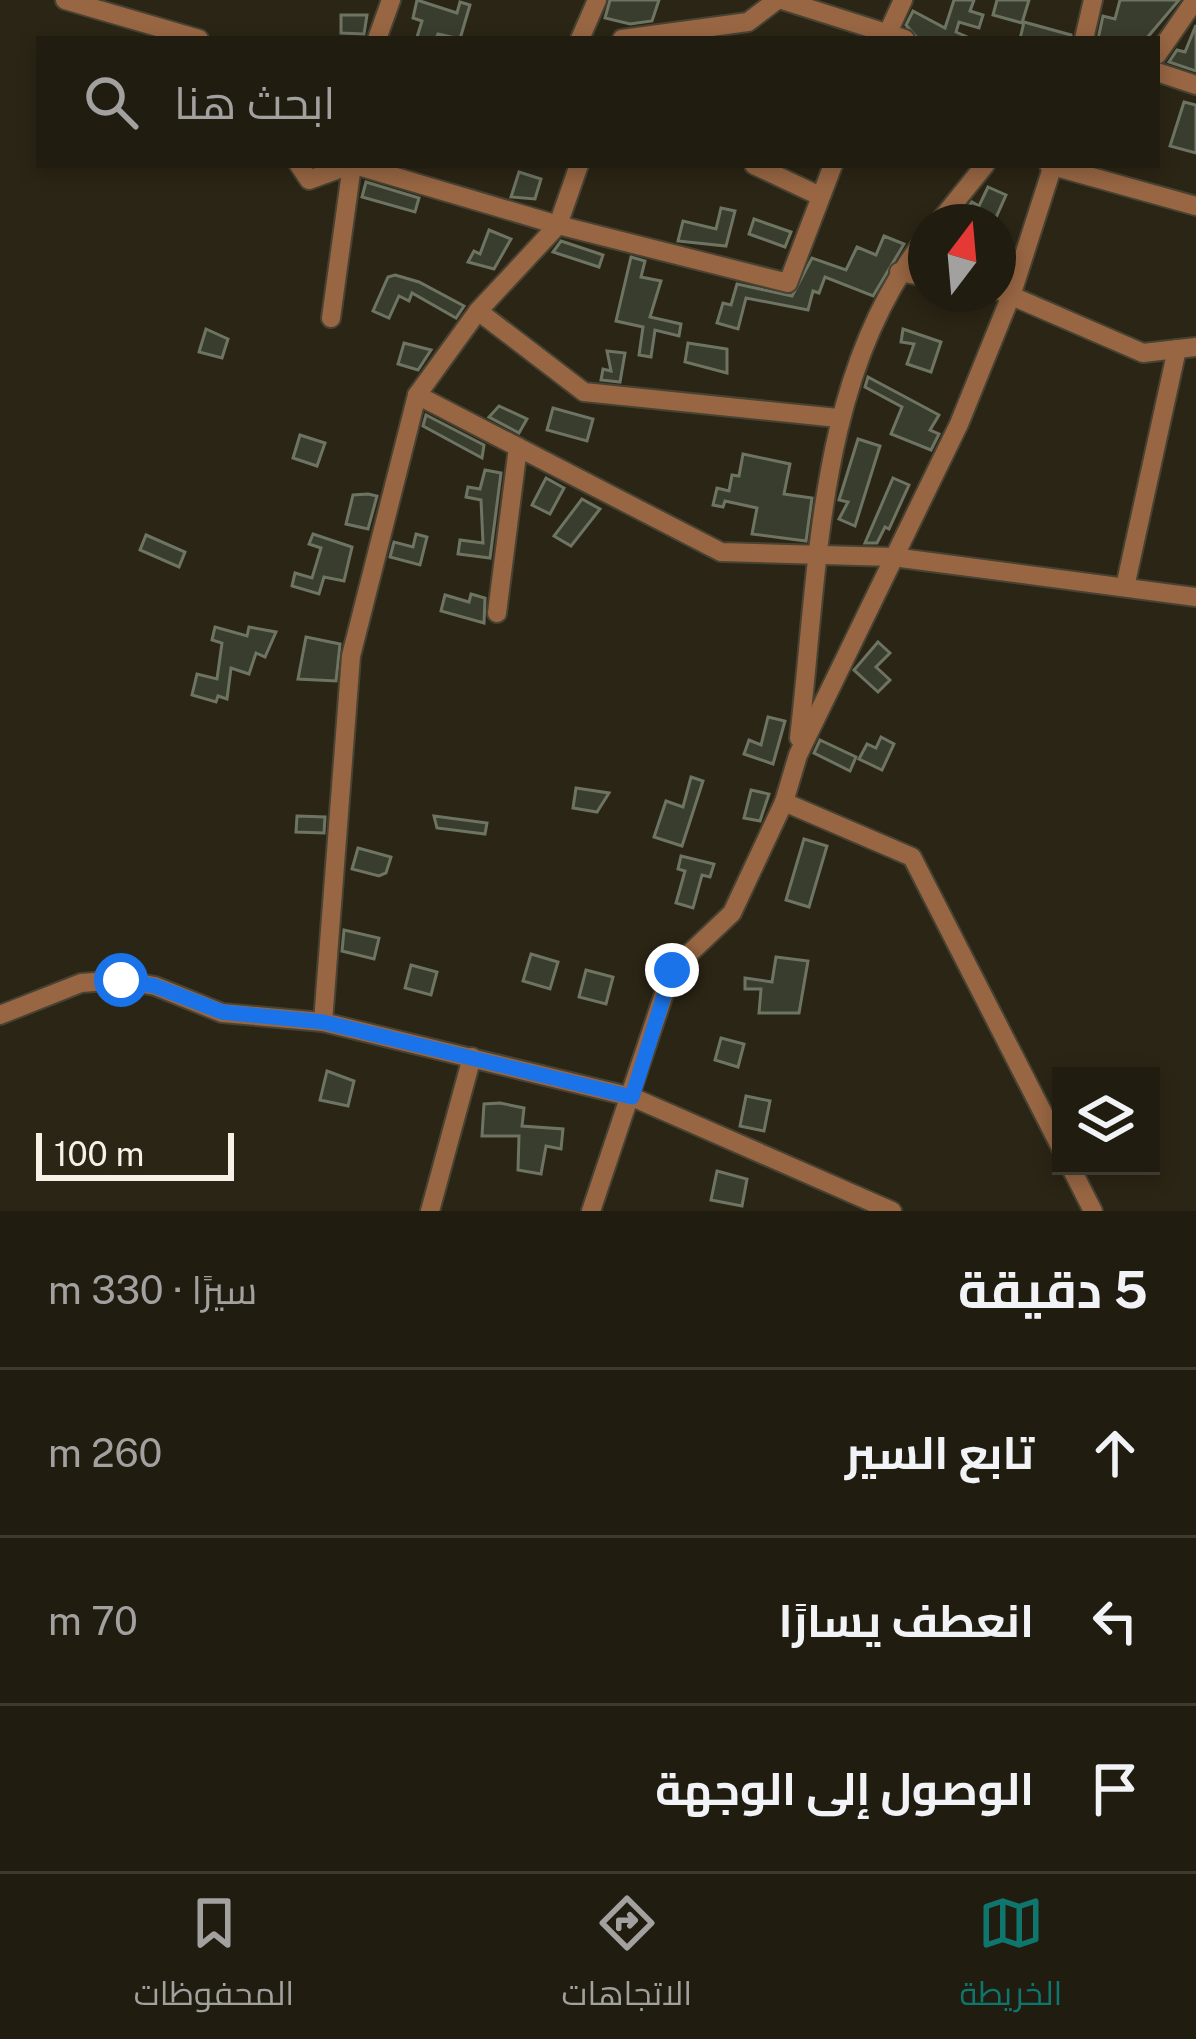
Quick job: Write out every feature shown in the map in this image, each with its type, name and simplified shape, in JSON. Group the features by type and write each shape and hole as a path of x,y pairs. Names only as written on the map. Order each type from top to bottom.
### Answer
{"street":[{"path":"64,0 190,36"},
{"path":"378,36 392,0"},
{"path":"581,36 597,0"},
{"path":"644,36 748,22 780,0 890,36"},
{"path":"893,36 903,0"},
{"path":"1085,36 1093,0"},
{"path":"1160,51 1195,0"},
{"path":"1160,73 1196,85"},
{"path":"301,168 309,180 344,168"},
{"path":"331,318 353,168"},
{"path":"363,168 558,225 788,283 832,168"},
{"path":"323,1022 351,656 417,395 478,310 558,225 578,168"},
{"path":"760,168 820,196"},
{"path":"954,204 983,168"},
{"path":"1016,262 1051,168"},
{"path":"1063,168 1196,206"},
{"path":"591,1211 672,970 732,913 784,802 797,755 838,418 899,272 908,261"},
{"path":"899,272 908,274"},
{"path":"1016,296 1143,353 1186,348 1126,587"},
{"path":"478,310 584,392 838,418"},
{"path":"797,755 959,424 998,312"},
{"path":"417,395 721,552 892,557 1196,597"},
{"path":"497,613 518,447"},
{"path":"784,802 912,857 1052,1130"},
{"path":"0,1015 81,983 121,980 155,986 222,1012 323,1022 632,1097 892,1211"},
{"path":"430,1211 472,1058"},
{"path":"1075,1175 1093,1211"}],"building":[{"path":"417,0 457,13 460,2 470,5 461,36 417,36 422,21 413,18"},
{"path":"610,0 659,0 652,21 630,24 605,18"},
{"path":"954,0 974,0 970,11 983,15 979,28 959,22 956,32 965,36 915,36 906,25 913,11 945,28"},
{"path":"997,0 1029,0 1022,23 993,15"},
{"path":"1120,0 1179,0 1149,36 1099,36 1103,16 1115,19"},
{"path":"341,15 367,15 364,34 341,33"},
{"path":"1024,22 1071,35 1071,36 1021,36"},
{"path":"1196,25 1196,71 1169,62 1177,50 1185,52"},
{"path":"1184,102 1196,105 1196,153 1170,146"},
{"path":"519,172 541,179 535,199 511,197"},
{"path":"366,182 419,198 415,212 362,197"},
{"path":"988,187 1006,195 1002,204 980,204"},
{"path":"721,208 735,211 726,246 678,241 683,221 716,229"},
{"path":"754,219 791,232 785,247 749,234"},
{"path":"489,230 511,239 494,269 468,262 474,251 480,254"},
{"path":"884,236 904,244 873,296 825,277 819,293 813,291 808,310 746,298 738,329 717,323 723,303 731,305 737,284 792,296 812,258 846,270 857,247 876,255"},
{"path":"561,241 603,255 599,267 553,252"},
{"path":"631,257 645,261 641,277 661,281 650,317 681,324 679,336 655,330 651,357 639,355 643,327 616,321"},
{"path":"395,275 464,306 456,318 412,293 409,301 399,296 389,318 373,311 388,277"},
{"path":"206,329 228,339 222,358 199,352"},
{"path":"903,329 941,342 931,372 907,364 914,344 901,342"},
{"path":"404,343 431,350 418,370 398,364"},
{"path":"688,343 727,349 727,373 685,362"},
{"path":"607,351 625,353 620,382 601,380 603,369 611,371"},
{"path":"868,377 939,415 930,430 939,434 931,450 891,434 902,407 865,387"},
{"path":"499,406 527,419 519,433 489,417"},
{"path":"553,408 593,419 587,441 547,430"},
{"path":"426,415 484,445 482,458 423,426"},
{"path":"300,435 325,443 317,466 293,458"},
{"path":"858,439 880,446 855,526 839,519 848,502 839,500"},
{"path":"743,454 790,464 784,494 812,498 806,541 752,534 757,508 725,501 723,507 713,505 717,488 729,491 732,475 739,476"},
{"path":"485,470 501,473 490,558 458,554 460,540 483,543 481,500 466,497 468,487 480,489"},
{"path":"546,478 564,488 550,514 532,505"},
{"path":"893,478 909,485 889,529 885,527 877,543 865,543"},
{"path":"353,495 377,496 368,529 346,524"},
{"path":"582,499 600,509 571,546 554,536"},
{"path":"313,534 352,547 344,581 324,577 319,594 292,586 295,573 312,578 321,548 309,544"},
{"path":"416,534 427,537 420,565 390,557 394,542 413,547"},
{"path":"146,535 185,552 179,567 140,550"},
{"path":"471,594 485,598 484,623 441,611 445,595 469,602"},
{"path":"215,627 247,636 249,627 276,632 265,657 256,653 249,674 231,668 227,699 218,696 216,702 192,695 197,674 217,679 222,643 212,640"},
{"path":"306,637 340,644 336,681 298,679"},
{"path":"878,642 890,653 876,667 890,680 878,692 854,670"},
{"path":"768,717 785,721 773,764 744,754 749,740 761,745"},
{"path":"881,737 894,744 882,770 859,759 867,744 876,748"},
{"path":"820,740 856,757 850,771 814,753"},
{"path":"691,777 703,781 682,846 654,837 666,801 683,807"},
{"path":"576,788 609,793 597,812 573,808"},
{"path":"751,790 769,794 760,821 744,818"},
{"path":"297,816 325,817 324,833 296,832"},
{"path":"434,816 487,823 485,834 437,828"},
{"path":"804,839 827,846 809,907 786,900"},
{"path":"358,848 391,857 386,873 379,876 352,869"},
{"path":"681,856 714,864 710,877 702,875 693,908 676,903 685,871 678,869"},
{"path":"344,930 379,938 374,959 342,951"},
{"path":"531,954 558,962 550,989 523,981"},
{"path":"776,957 808,961 799,1013 759,1013 761,989 745,989 745,978 772,982"},
{"path":"411,965 437,972 431,995 405,988"},
{"path":"586,970 613,977 606,1004 579,997"},
{"path":"721,1038 744,1044 738,1067 715,1060"},
{"path":"327,1071 354,1081 348,1106 320,1100"},
{"path":"746,1096 770,1101 764,1131 740,1126"},
{"path":"484,1104 524,1108 522,1126 563,1129 561,1149 546,1146 541,1174 518,1170 519,1136 482,1136"},
{"path":"717,1171 747,1179 742,1206 711,1200"}],"route":[{"path":"121,980 155,986 222,1012 323,1022 632,1097 672,970"}]}
